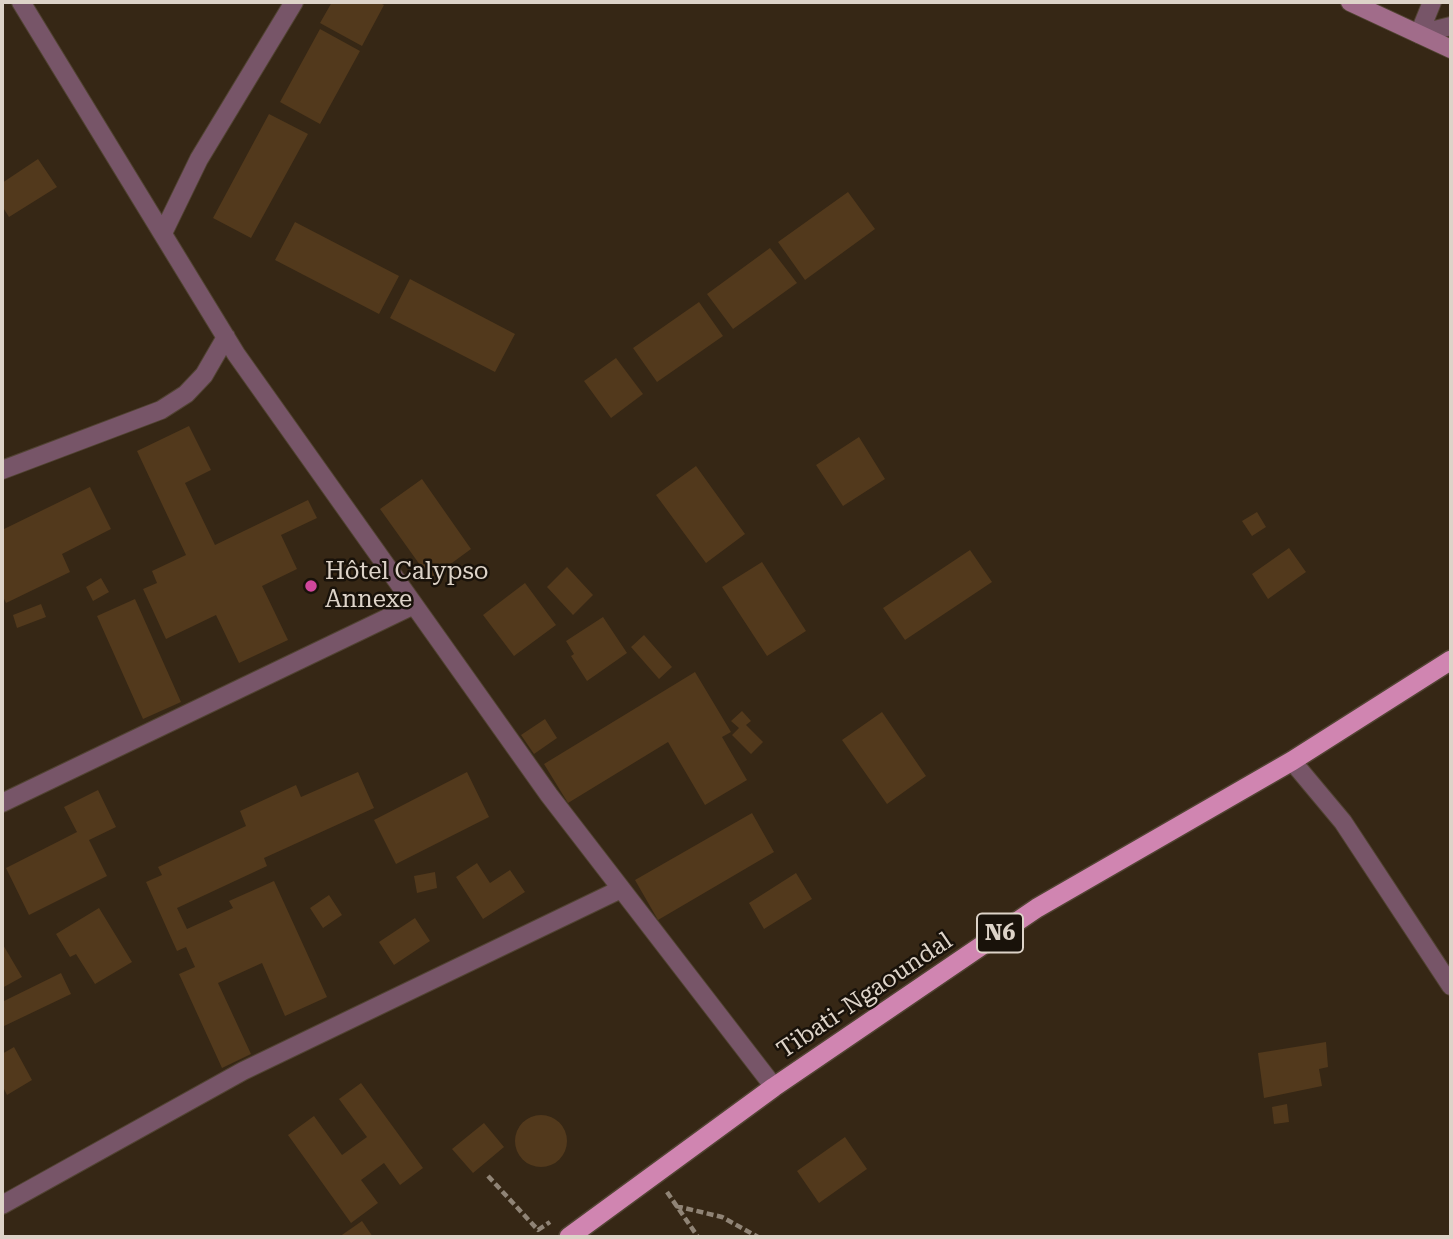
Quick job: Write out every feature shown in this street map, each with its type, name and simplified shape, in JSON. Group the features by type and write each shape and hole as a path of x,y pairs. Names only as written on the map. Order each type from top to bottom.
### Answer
{"highway":[{"name":"Tibati-Ngaoundal","path":"569,1237 774,1087 1037,908 1292,761 1451,660"}],"main road":[{"path":"1350,2 1451,49"}],"street":[{"path":"22,2 164,231 226,337 549,795 774,1087"},
{"path":"164,231 199,159 294,2"},
{"path":"1419,34 1432,2"},
{"path":"1419,34 1451,26"},
{"path":"2,470 161,410 186,394 204,375 226,337"},
{"path":"2,803 414,605"},
{"path":"1292,761 1343,822 1451,986"},
{"path":"2,1205 243,1071 621,888"}],"path":[{"path":"655,1174 698,1237"},
{"path":"488,1176 538,1230 560,1214"},
{"path":"676,1206 722,1217 758,1237"}],"building":[{"path":"332,2 378,2 384,5 362,46 320,23"},
{"path":"320,29 360,51 320,124 280,102"},
{"path":"269,114 308,134 251,238 213,218"},
{"path":"38,159 57,187 9,217 2,206 2,183"},
{"path":"848,192 875,229 805,280 778,242"},
{"path":"295,222 399,276 379,314 275,260"},
{"path":"770,248 797,283 733,329 707,294"},
{"path":"410,279 515,334 495,372 390,318"},
{"path":"699,302 723,336 657,382 633,348"},
{"path":"616,358 643,394 611,418 584,381"},
{"path":"189,426 211,470 185,483 215,545 308,500 317,518 281,535 297,569 262,586 288,640 239,663 216,615 166,639 143,589 157,583 152,571 186,555 137,451"},
{"path":"859,437 885,479 843,506 816,465"},
{"path":"696,466 745,534 706,563 656,495"},
{"path":"422,479 471,549 430,579 380,509"},
{"path":"90,487 111,529 62,554 70,572 6,603 2,595 2,530"},
{"path":"1257,512 1266,527 1252,536 1242,521"},
{"path":"1289,548 1306,572 1268,599 1252,574"},
{"path":"970,550 992,582 905,640 883,608"},
{"path":"762,562 806,631 767,656 722,587"},
{"path":"567,567 593,595 573,615 547,587"},
{"path":"101,578 109,592 93,601 86,587"},
{"path":"525,583 556,625 514,656 483,615"},
{"path":"135,599 181,702 143,719 97,616"},
{"path":"41,604 46,617 17,628 13,615"},
{"path":"603,617 627,653 587,681 571,656 574,654 566,641"},
{"path":"644,635 672,667 659,679 631,647"},
{"path":"695,672 731,732 722,737 747,780 705,805 668,742 568,803 544,764"},
{"path":"742,711 751,721 746,725 763,742 751,754 732,735 739,728 731,721"},
{"path":"882,712 926,776 887,804 842,740"},
{"path":"545,719 557,738 534,754 521,735"},
{"path":"358,772 374,808 264,858 267,866 177,908 187,929 233,908 229,901 274,881 327,997 285,1016 262,963 218,983 251,1054 222,1068 179,974 195,967 186,947 177,951 146,882 162,875 158,867 246,826 240,811 296,785 301,797"},
{"path":"467,772 489,817 396,864 374,820"},
{"path":"98,790 116,827 89,840 107,876 29,915 6,868 77,832 64,807"},
{"path":"752,813 774,852 658,920 635,880"},
{"path":"477,863 490,883 510,870 525,892 483,919 456,877"},
{"path":"435,872 437,888 417,893 414,876"},
{"path":"796,873 812,899 764,929 749,903"},
{"path":"329,895 342,915 323,928 310,908"},
{"path":"99,908 132,962 95,984 76,954 70,957 56,934"},
{"path":"415,918 430,941 394,965 379,942"},
{"path":"2,943 22,977 2,988"},
{"path":"61,973 71,994 2,1027 2,1002"},
{"path":"1326,1042 1328,1067 1319,1069 1322,1086 1264,1098 1258,1053"},
{"path":"14,1047 32,1080 7,1095 2,1085 2,1054"},
{"path":"361,1083 423,1168 400,1185 384,1163 361,1180 378,1203 351,1223 288,1135 314,1116 342,1155 367,1137 339,1099"},
{"path":"1287,1104 1289,1122 1274,1124 1272,1107"},
{"path":"541,1115 551,1117 559,1123 565,1131 565,1151 559,1159 551,1165 541,1167 531,1165 523,1159 517,1151 515,1141 517,1131 523,1123 531,1117"},
{"path":"484,1123 504,1147 473,1173 452,1149"},
{"path":"845,1137 867,1169 819,1203 797,1171"},
{"path":"362,1221 373,1237 339,1237"}],"place":[{"name":"Hôtel Calypso Annexe","path":"311,586"}]}
